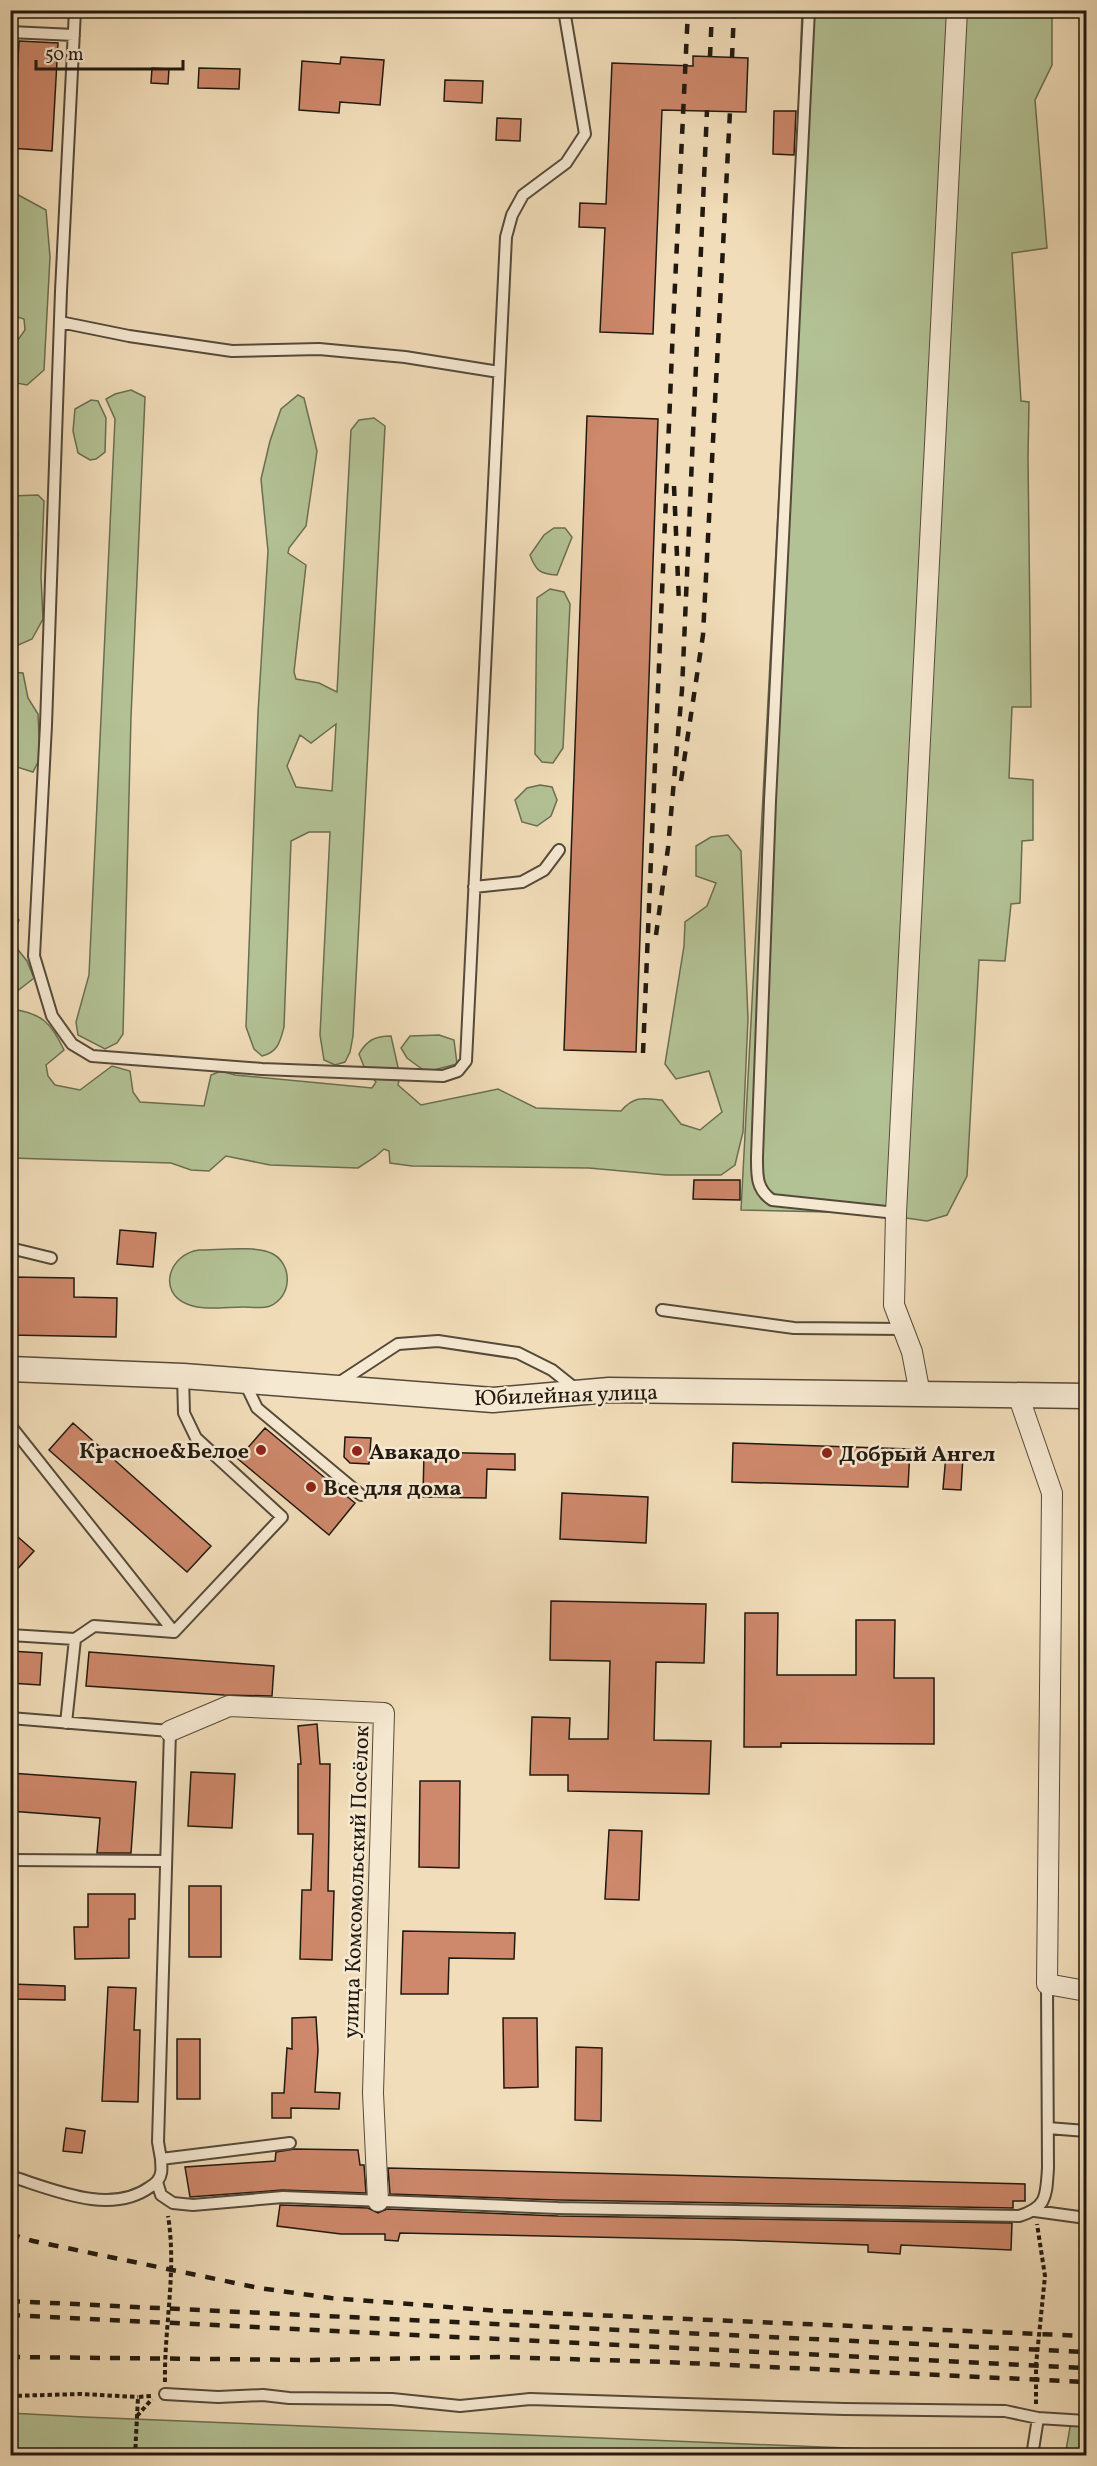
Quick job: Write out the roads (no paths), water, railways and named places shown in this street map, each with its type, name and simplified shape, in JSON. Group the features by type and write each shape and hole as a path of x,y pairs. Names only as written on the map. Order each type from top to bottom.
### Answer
{"street":[{"path":"920,1394 912,1352 894,1305 896,1213 957,10"},
{"name":"Юбилейная улица","path":"10,1369 183,1376 493,1400 609,1390 1086,1396"},
{"path":"1018,1395 1052,1493 1047,1984 1086,1991"},
{"name":"улица Комсомольский Посёлок","path":"170,1731 229,1706 384,1713 373,2093 378,2201"}],"lane":[{"path":"75,10 60,322 46,725 33,956 52,1016 72,1044 92,1056 262,1069 443,1076 458,1071 466,1061 506,237 512,215 523,195 567,163 585,134 564,10"},
{"path":"809,10 770,801 758,1181 763,1194 772,1200 896,1213"},
{"path":"10,32 74,36"},
{"path":"60,322 129,336 232,351 319,349 405,357 499,372"},
{"path":"474,887 522,882 544,870 559,850"},
{"path":"10,1248 51,1258"},
{"path":"662,1310 794,1328 903,1329"},
{"path":"332,1387 398,1344 438,1341 518,1353 552,1370 581,1393"},
{"path":"1086,1359 1086,1396"},
{"path":"174,1632 282,1517 196,1438 184,1413 183,1376"},
{"path":"244,1380 257,1408 361,1495"},
{"path":"10,1425 174,1632"},
{"path":"10,1635 75,1639 94,1626 174,1632"},
{"path":"66,1723 75,1639"},
{"path":"10,1718 170,1731 158,2142 161,2174 157,2182 138,2195 108,2201 63,2193 10,2176"},
{"path":"10,1860 165,1861"},
{"path":"1035,2211 1045,2198 1048,2168 1047,1984"},
{"path":"1048,2128 1086,2131"},
{"path":"161,2159 290,2143"},
{"path":"157,2182 161,2195 173,2203 193,2205 283,2198 570,2208 1007,2216 1019,2216 1035,2211 1086,2218"},
{"path":"165,2394 218,2397 263,2395 289,2398 392,2399 460,2406 530,2399 844,2409 1005,2411 1038,2418 1086,2421"},
{"path":"1032,2456 1038,2418"}],"railway":[{"path":"643,1053 688,10"},
{"path":"710,57 712,10"},
{"path":"732,58 734,10"},
{"path":"656,935 668,848 682,690 707,110"},
{"path":"681,781 703,635 730,111"},
{"path":"674,486 679,603"},
{"path":"10,2234 33,2241 259,2288 331,2298 500,2311 1086,2336"},
{"path":"10,2301 1086,2352"},
{"path":"10,2315 1086,2368"},
{"path":"10,2357 312,2360 500,2357 666,2362 1086,2382"}],"place":[{"name":"Красное&Белое","path":"261,1450"},
{"name":"Авакадо","path":"357,1451"},
{"name":"Добрый Ангел","path":"827,1453"},
{"name":"Все для дома","path":"311,1487"}]}
